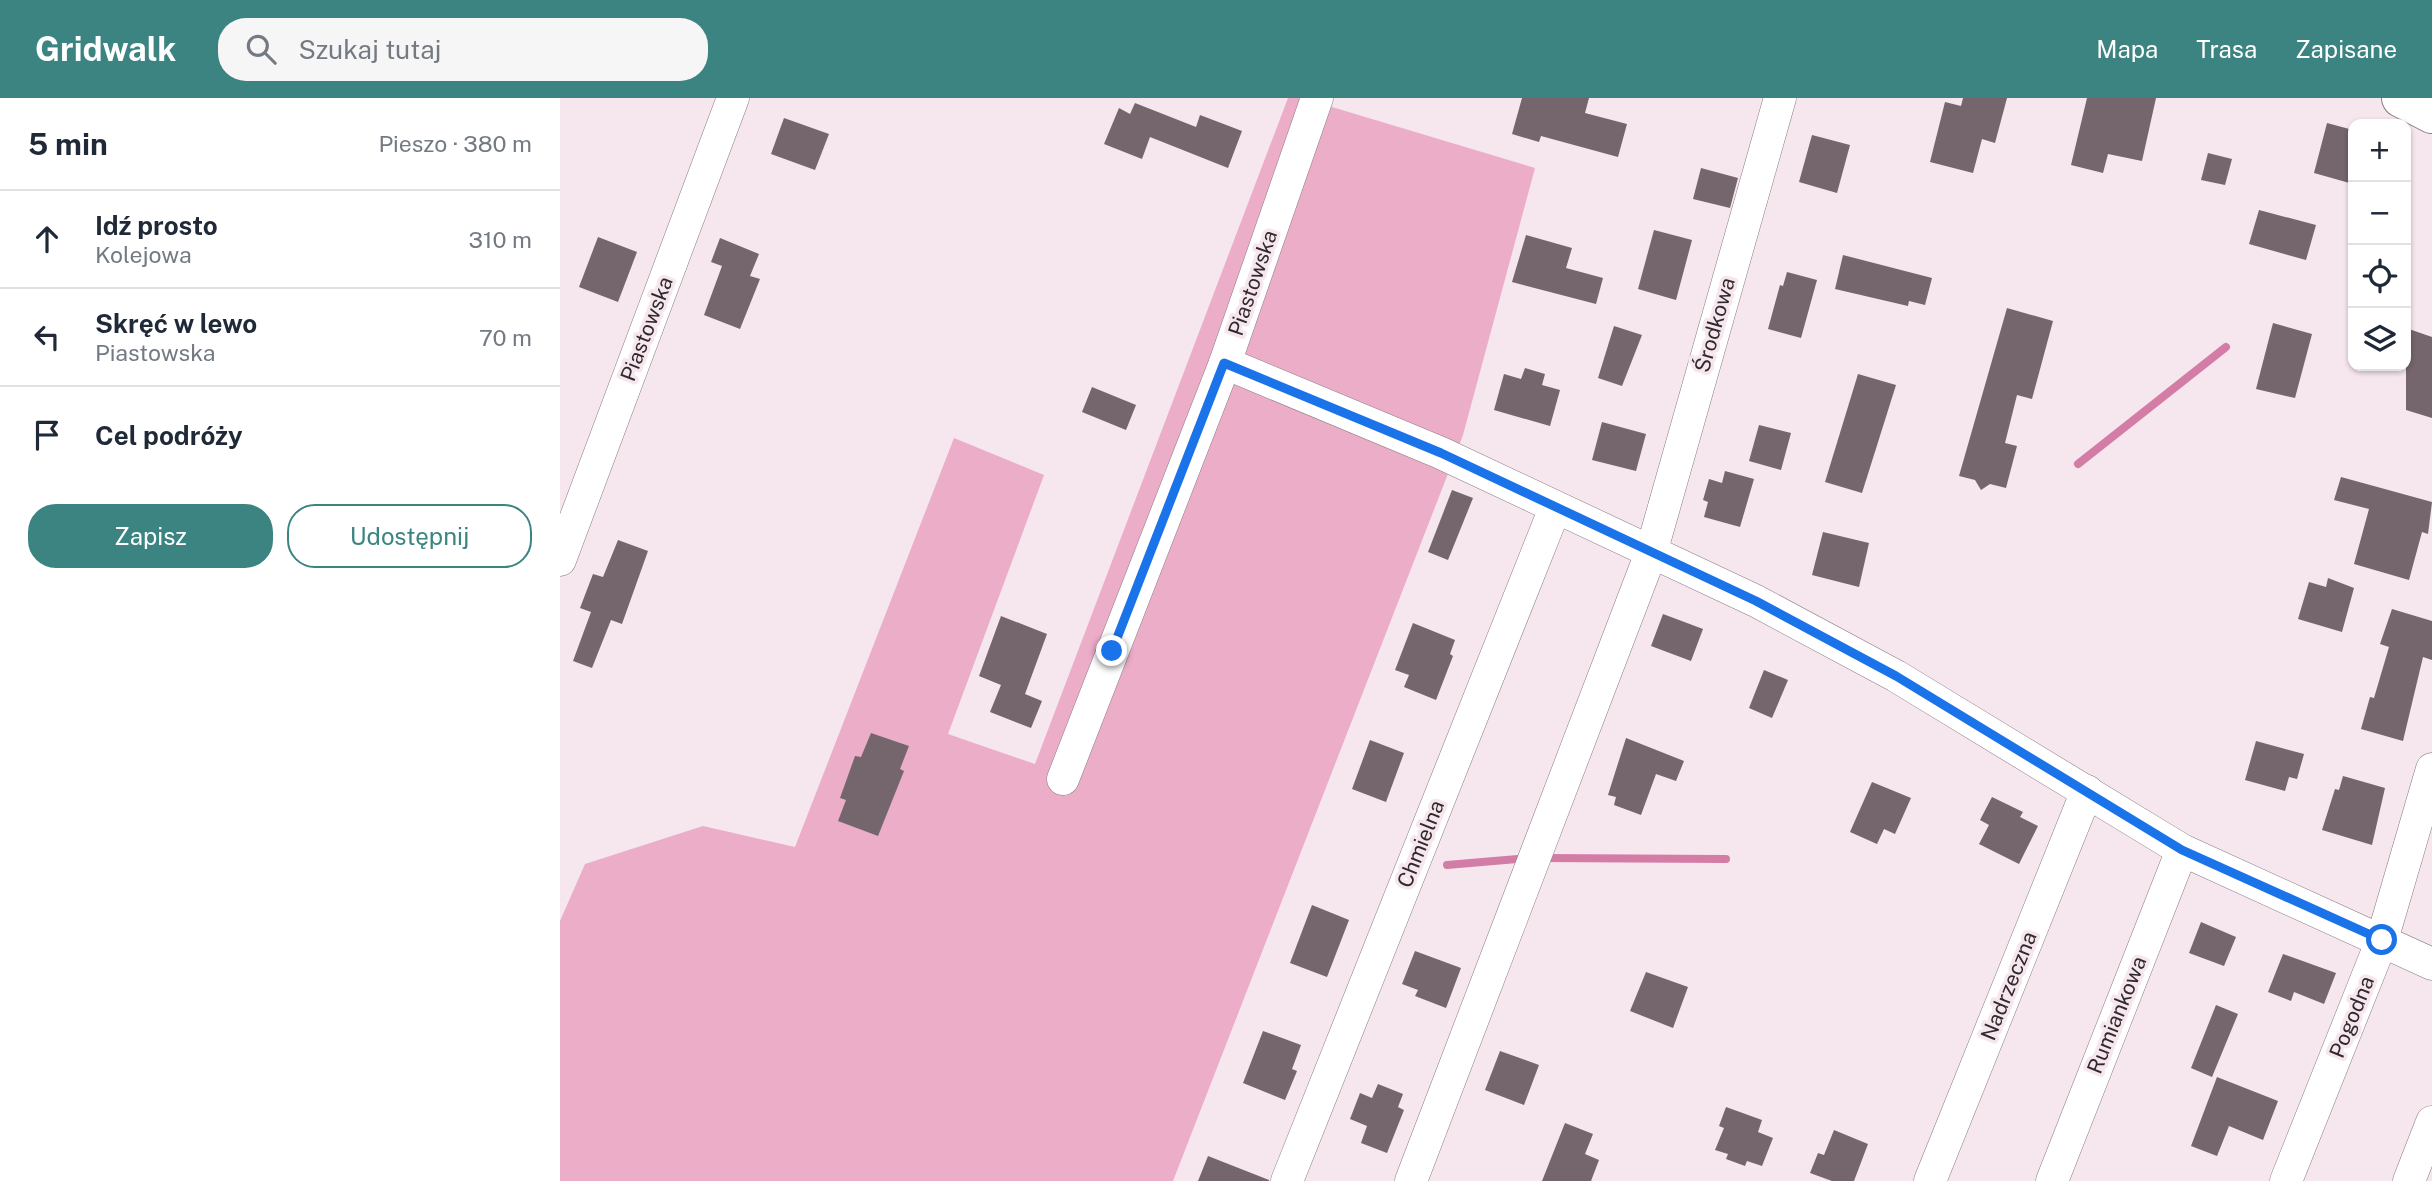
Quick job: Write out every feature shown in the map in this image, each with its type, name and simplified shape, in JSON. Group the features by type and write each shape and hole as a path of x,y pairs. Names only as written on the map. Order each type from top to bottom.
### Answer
{"street":[{"name":"Piastowska","path":"560,560 733,98"},
{"name":"Piastowska","path":"1063,779 1224,363 1317,98"},
{"name":"Środkowa","path":"1411,1181 1651,553 1780,98"},
{"path":"2401,98 2432,114"},
{"path":"1224,363 1441,453 1756,601 1896,676 2182,850 2432,964"},
{"name":"Chmielna","path":"1287,1181 1555,508"},
{"name":"Pogodna","path":"2286,1181 2382,940 2432,769"},
{"name":"Nadrzeczna","path":"1930,1181 2087,792"},
{"name":"Rumiankowa","path":"2052,1181 2182,850"},
{"path":"2409,1181 2432,1122"}],"shaded area":[{"path":"1288,98 1302,98 1535,168 1463,435 1173,1181 560,1181 560,921 585,864 703,826 795,847 954,438 1044,475 948,734 1035,764"}],"building":[{"path":"1522,98 1589,98 1585,113 1627,124 1618,157 1541,136 1539,142 1512,134"},
{"path":"1963,98 2007,98 1995,143 1982,139 1973,173 1930,162 1945,102 1961,106"},
{"path":"2087,98 2156,98 2142,161 2108,154 2103,173 2071,165"},
{"path":"1135,103 1196,127 1200,115 1242,131 1228,168 1150,137 1142,159 1104,144 1119,108 1130,114"},
{"path":"784,118 829,134 815,170 771,154"},
{"path":"2327,123 2348,129 2348,183 2314,173"},
{"path":"1812,135 1850,145 1837,193 1799,182"},
{"path":"2208,153 2232,159 2225,185 2201,180"},
{"path":"1701,168 1738,178 1730,208 1693,199"},
{"path":"2259,210 2316,225 2306,260 2249,244"},
{"path":"1654,230 1692,240 1676,300 1638,289"},
{"path":"1526,235 1572,248 1566,268 1603,278 1596,304 1512,282"},
{"path":"598,237 637,252 618,302 579,287"},
{"path":"720,238 759,254 750,276 760,279 740,329 704,315 722,266 711,262"},
{"path":"1843,255 1932,278 1925,305 1909,301 1908,306 1835,289"},
{"path":"1787,272 1817,280 1801,338 1768,329 1780,285 1783,286"},
{"path":"2007,308 2053,321 2032,399 2017,395 2005,443 2017,446 2006,488 1990,484 1981,490 1975,480 1959,476"},
{"path":"2273,323 2312,334 2295,398 2256,389"},
{"path":"1614,326 1642,335 1622,386 1598,378"},
{"path":"2411,330 2432,337 2432,418 2406,410 2406,371 2411,371"},
{"path":"1525,368 1545,374 1542,385 1560,390 1550,426 1494,410 1504,374 1521,379"},
{"path":"1858,374 1896,385 1862,493 1825,482"},
{"path":"1092,387 1136,405 1126,430 1082,412"},
{"path":"1602,422 1646,434 1636,471 1592,460"},
{"path":"1759,425 1791,433 1781,470 1749,461"},
{"path":"1725,471 1754,479 1740,527 1704,517 1708,502 1703,500 1709,479 1722,483"},
{"path":"2341,477 2432,502 2428,534 2422,532 2409,580 2354,564 2369,509 2334,500"},
{"path":"1452,490 1473,498 1448,560 1428,552"},
{"path":"1823,532 1869,543 1859,587 1812,575"},
{"path":"618,540 648,551 622,624 611,620 592,668 573,661 591,612 580,608 593,574 603,577"},
{"path":"2328,578 2354,588 2342,632 2298,619 2309,582 2326,587"},
{"path":"2392,609 2432,621 2432,660 2423,657 2403,741 2361,729 2370,697 2374,698 2389,647 2380,644"},
{"path":"1663,614 1703,629 1691,661 1651,646"},
{"path":"1001,616 1047,634 1025,694 1042,701 1031,728 990,712 1001,685 979,676"},
{"path":"1413,623 1455,640 1450,654 1453,656 1436,700 1404,687 1409,675 1395,670"},
{"path":"1764,670 1788,680 1772,718 1749,708"},
{"path":"871,733 909,746 900,769 904,771 878,836 838,821 846,800 840,798 855,756 861,757"},
{"path":"1626,738 1684,761 1676,781 1656,774 1641,815 1614,805 1616,797 1608,795"},
{"path":"1370,740 1404,753 1386,802 1352,789"},
{"path":"2256,741 2304,754 2297,779 2289,777 2285,791 2245,780"},
{"path":"2343,776 2385,788 2372,845 2322,830 2335,789 2339,790"},
{"path":"1872,782 1911,798 1895,834 1884,829 1877,844 1850,832"},
{"path":"1992,797 2023,812 2020,817 2038,826 2019,864 1979,844 1989,825 1980,820"},
{"path":"1312,905 1349,920 1327,977 1290,963"},
{"path":"2201,922 2236,937 2224,966 2189,953"},
{"path":"1415,951 1461,968 1446,1008 1415,996 1418,990 1402,984"},
{"path":"2283,954 2336,973 2324,1004 2294,992 2291,1001 2268,992"},
{"path":"1646,972 1688,987 1673,1028 1630,1011"},
{"path":"2216,1005 2238,1014 2212,1077 2191,1068"},
{"path":"1263,1031 1301,1045 1292,1069 1297,1071 1285,1100 1243,1083"},
{"path":"1500,1051 1539,1065 1524,1105 1485,1090"},
{"path":"2217,1077 2278,1101 2263,1140 2229,1126 2217,1156 2191,1146"},
{"path":"1378,1084 1403,1094 1398,1107 1404,1110 1387,1153 1361,1143 1367,1126 1350,1119 1360,1093 1372,1098"},
{"path":"1726,1107 1762,1120 1758,1132 1773,1138 1762,1166 1747,1161 1745,1166 1726,1159 1728,1154 1715,1150 1724,1128 1719,1126"},
{"path":"1565,1123 1593,1134 1585,1154 1599,1160 1591,1181 1542,1181"},
{"path":"1834,1130 1868,1144 1854,1181 1832,1181 1810,1173 1818,1153 1824,1155"},
{"path":"1208,1156 1269,1180 1269,1181 1198,1181"}],"waterway":[{"path":"2078,464 2226,347"},
{"path":"1447,865 1528,858"},
{"path":"1540,858 1726,859"}],"route":[{"path":"1112,651 1224,363 1441,453 1756,601 1896,676 2182,850 2382,940"}]}
